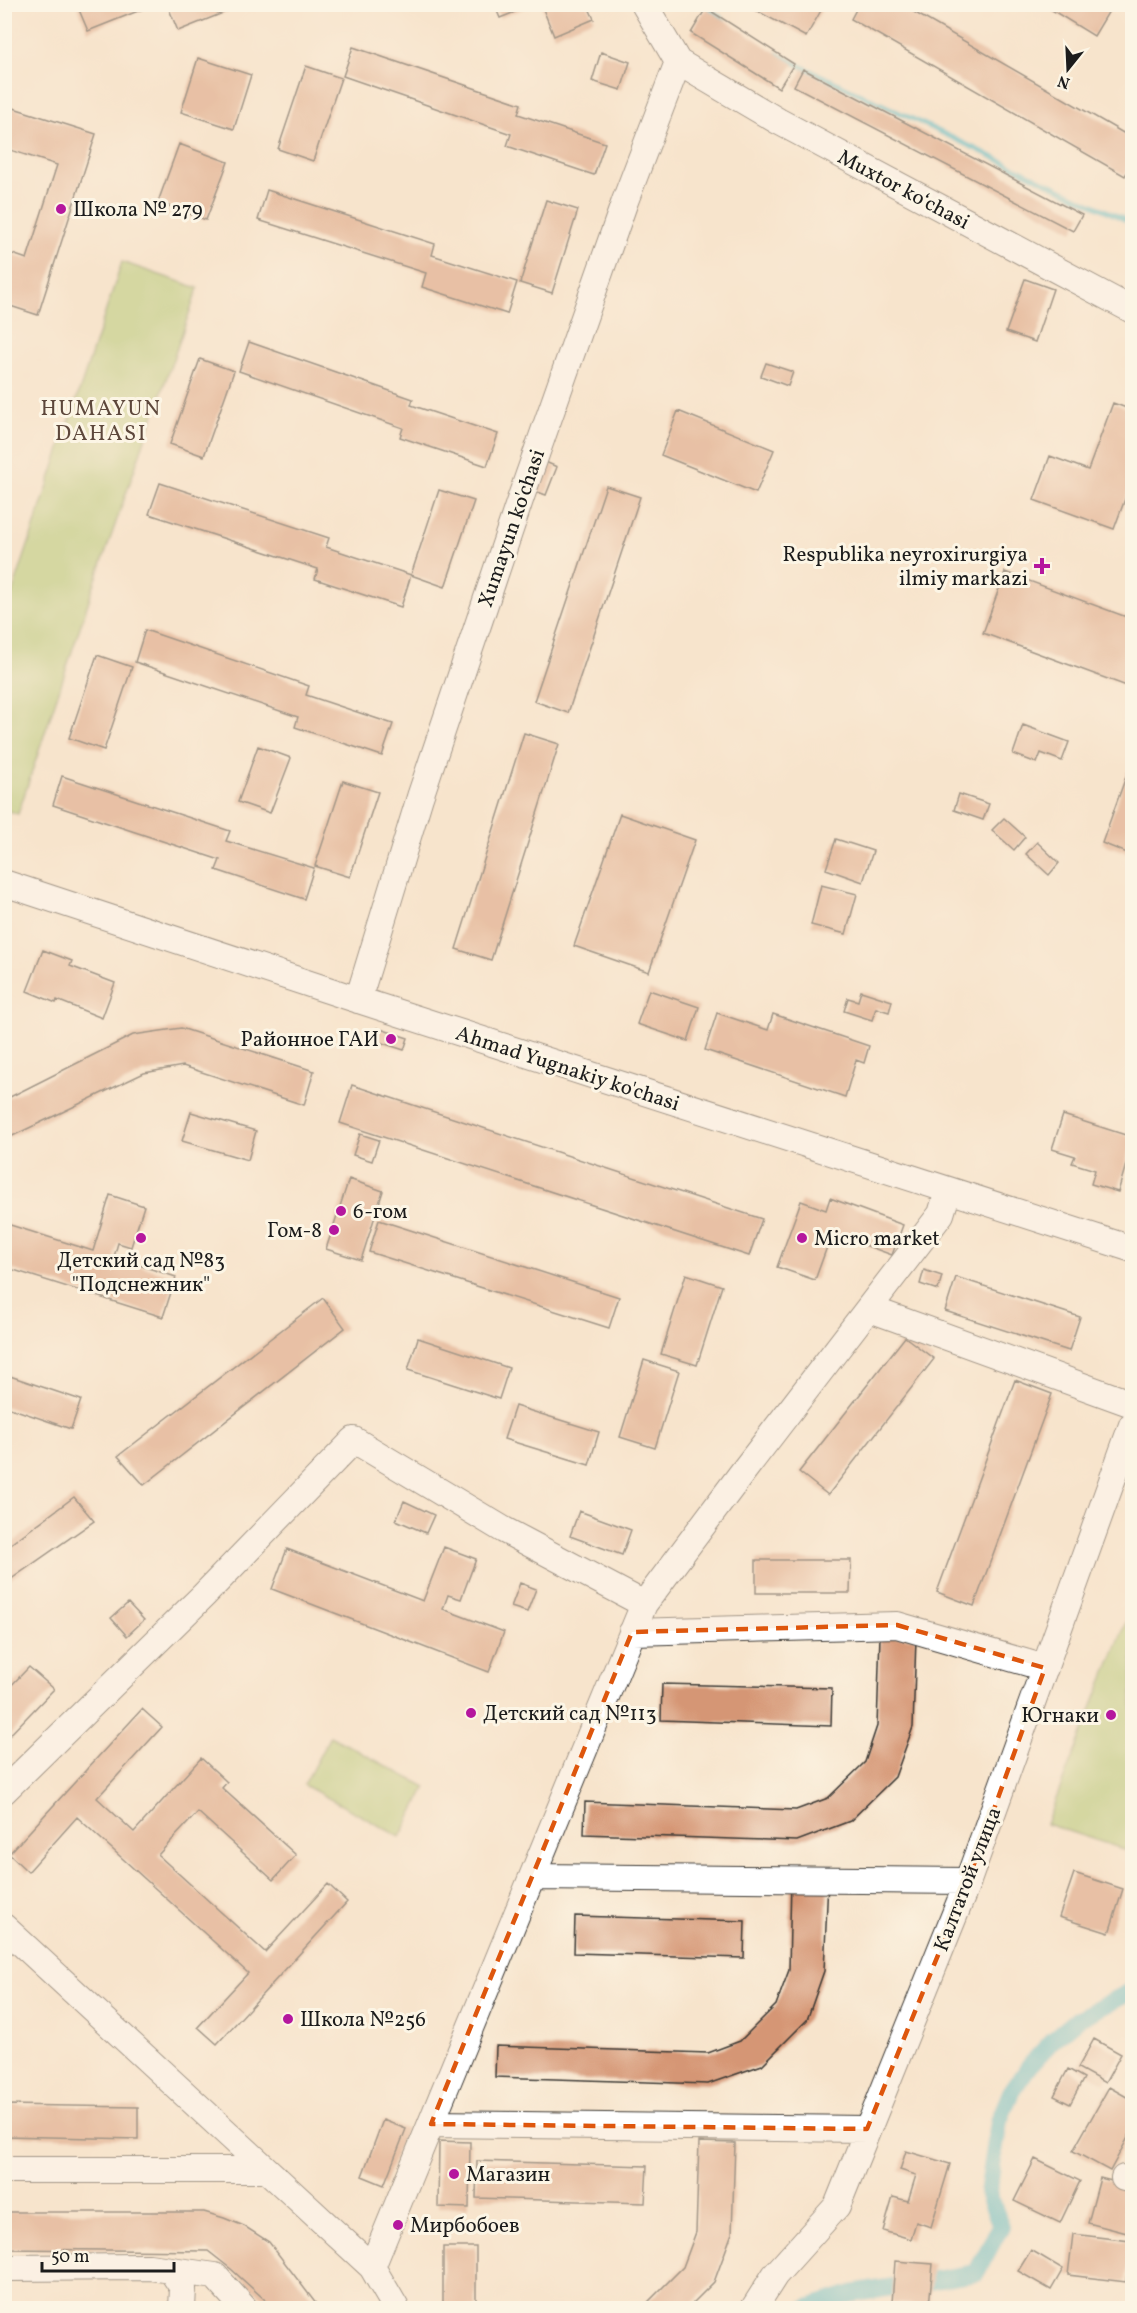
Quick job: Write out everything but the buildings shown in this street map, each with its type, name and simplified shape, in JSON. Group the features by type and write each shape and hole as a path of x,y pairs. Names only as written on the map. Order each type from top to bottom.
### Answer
{"street":[{"path":"644,4 678,62"},
{"name":"Muxtor koʻchasi","path":"678,62 778,121 1132,310"},
{"name":"Xumayun ko'chasi","path":"358,1000 424,786 521,498 625,201 678,62"},
{"name":"Ahmad Yugnakiy ko'chasi","path":"4,883 358,1000 1132,1249"},
{"path":"372,2267 644,1604 941,1214 948,1191"},
{"path":"870,1309 1132,1404"},
{"name":"Калтатой улица","path":"754,2308 775,2276 837,2206 968,1881 1132,1425"},
{"path":"4,1791 204,1595 354,1440 504,1530 644,1604"},
{"path":"632,1632 897,1625 1045,1668"},
{"path":"533,1877 968,1881"},
{"path":"4,1927 372,2267 396,2308"},
{"path":"431,2124 867,2129"},
{"path":"4,2170 267,2170"},
{"path":"4,2268 149,2267 215,2276 244,2308"},
{"path":"171,2270 183,2288 182,2308"}],"highlighted area":[{"path":"897,1625 1045,1668 965,1889 867,2129 431,2124 632,1632"}],"green space":[{"path":"122,262 198,288 92,591 18,814 5,810 5,615"},
{"name":"Югнаки","path":"1132,1607 1132,1852 1046,1824"},
{"path":"330,1736 426,1787 400,1837 304,1785"}],"waterway":[{"path":"705,4 723,20"},
{"path":"776,54 1132,223"},
{"path":"808,2308 851,2294 976,2273 1001,2226 988,2193 999,2121 1011,2092 1029,2066 1052,2041 1078,2019 1132,1991"}],"place":[{"name":"Школа № 279","path":"61,209"},
{"name":"Respublika neyroxirurgiya ilmiy markazi","path":"1042,566"},
{"name":"Районное ГАИ","path":"391,1039"},
{"name":"6-гом","path":"341,1211"},
{"name":"Гом-8","path":"334,1230"},
{"name":"Детский сад №83 \"Подснежник\"","path":"141,1238"},
{"name":"Micro market","path":"802,1238"},
{"name":"Детский сад №113","path":"471,1713"},
{"name":"Югнаки","path":"1111,1715"},
{"name":"Школа №256","path":"288,2019"},
{"name":"Магазин","path":"454,2174"},
{"name":"Мирбобоев","path":"398,2225"}],"district":[{"name":"HUMAYUN DAHASI","path":"101,420"}]}
